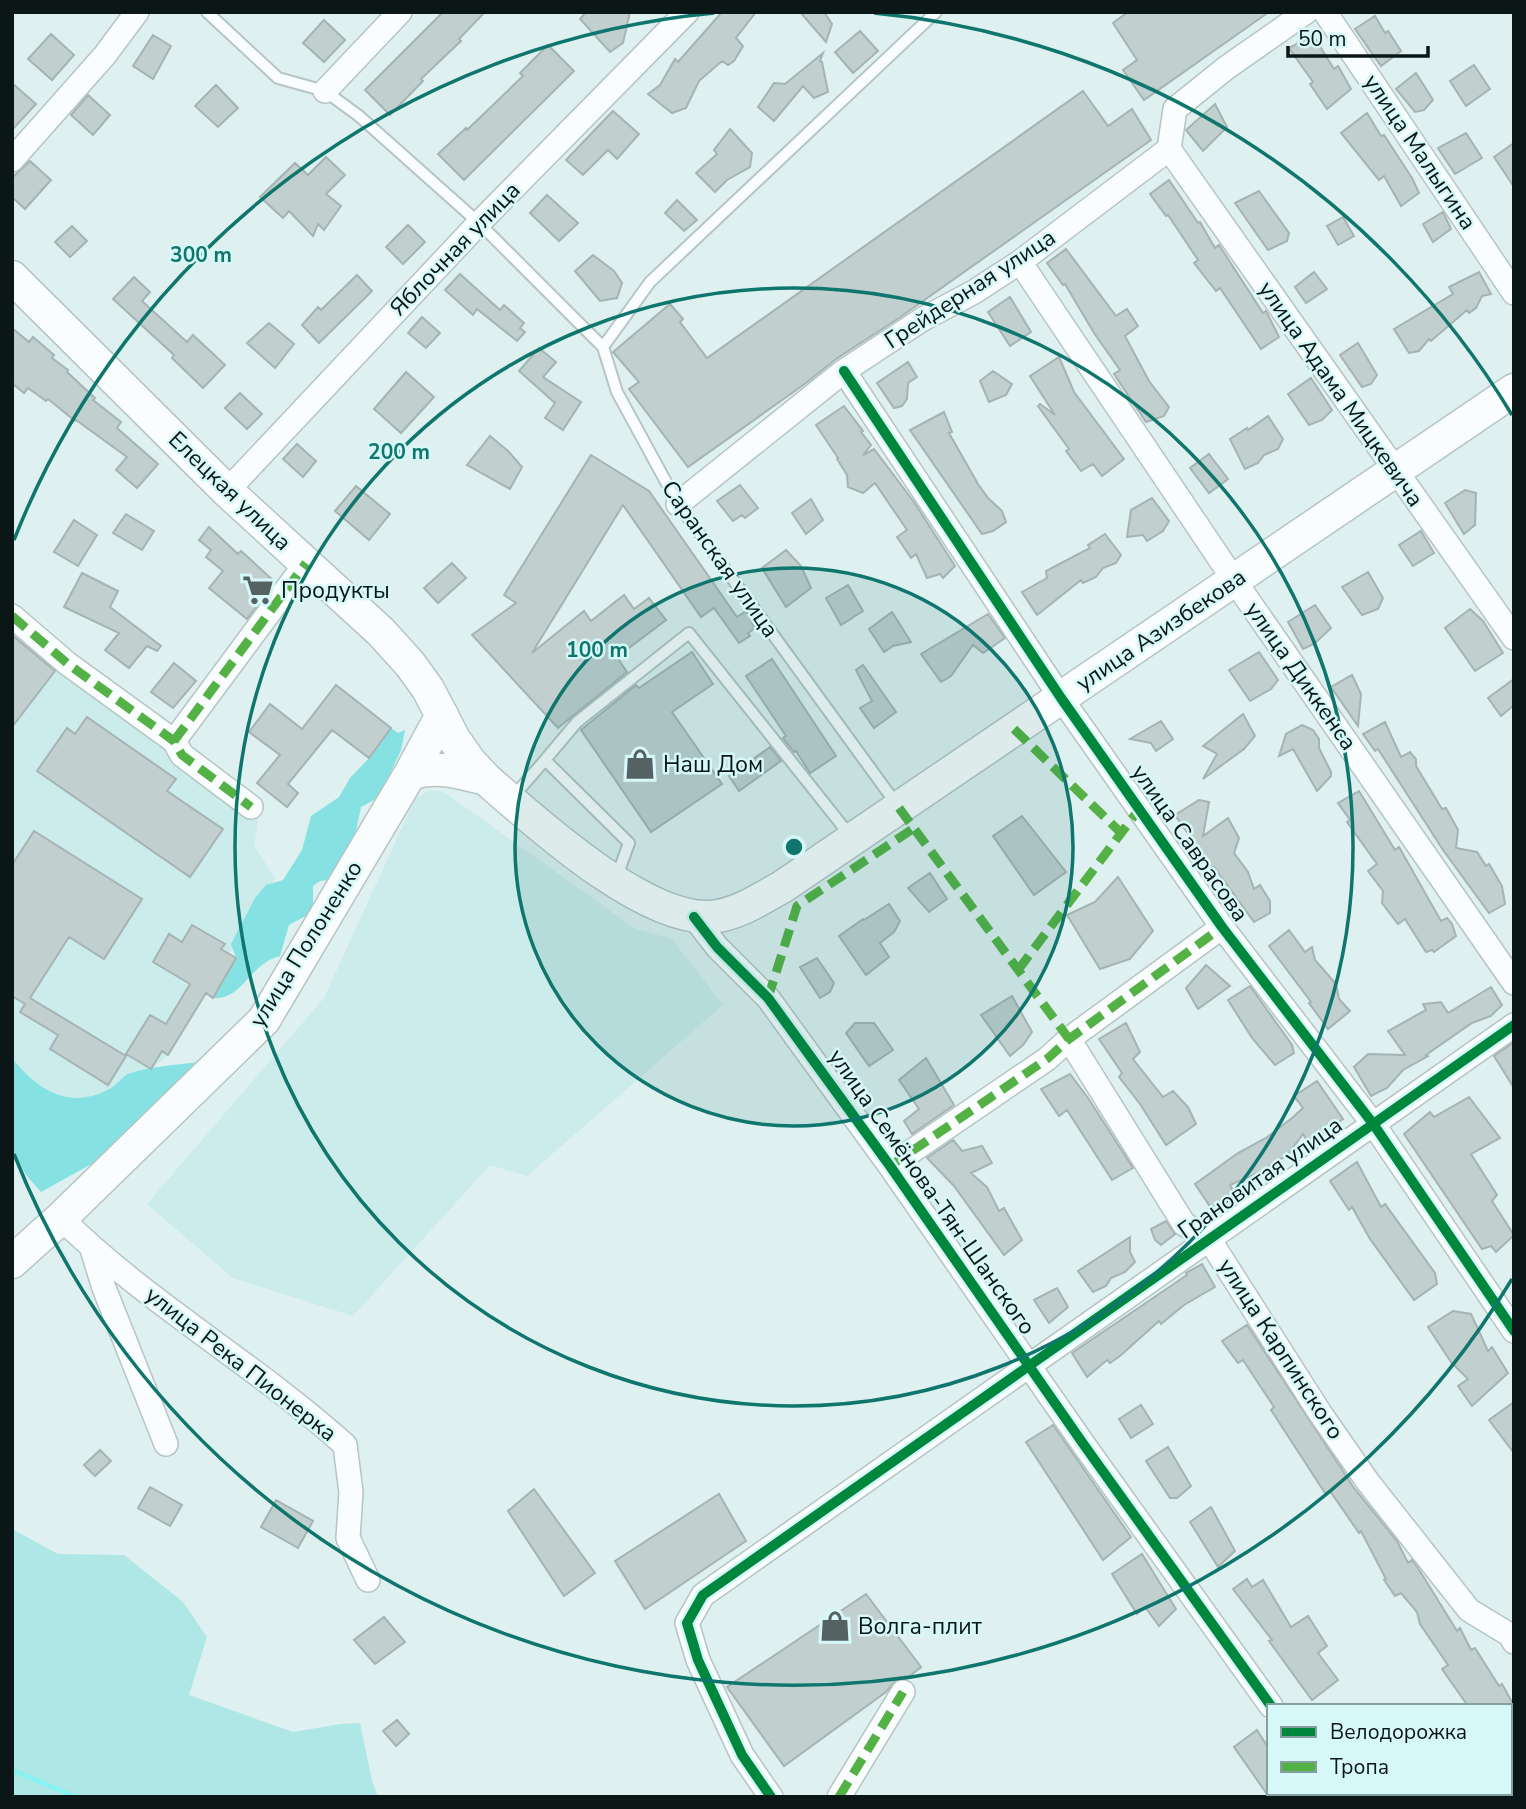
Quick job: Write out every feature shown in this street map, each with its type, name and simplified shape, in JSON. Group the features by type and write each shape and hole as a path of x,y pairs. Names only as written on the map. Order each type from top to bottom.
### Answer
{"main road":[{"name":"Елецкая улица","path":"12,277 227,491 381,632 428,689 454,739 486,779 636,895 668,910 694,917"},
{"name":"улица Азизбекова","path":"694,917 718,916 745,907 782,887 1514,390"},
{"name":"улица Полоненко","path":"12,1262 61,1218 264,1020 410,774 442,715"},
{"path":"410,774 425,769 446,769 486,779"}],"street":[{"path":"12,160 104,55 137,12"},
{"path":"326,91 400,12"},
{"name":"Яблочная улица","path":"227,491 479,223 687,12"},
{"path":"1169,149 1175,109 1226,68 1307,12"},
{"name":"улица Малыгина","path":"1325,12 1514,292"},
{"name":"Грейдерная улица","path":"678,504 844,371 923,319 974,292 1020,262 1169,149"},
{"name":"улица Адама Мицкевича","path":"1169,149 1514,638"},
{"name":"улица Диккенса","path":"1020,262 1234,580 1514,983"},
{"name":"улица Саврасова","path":"844,371 1060,698 1222,927 1374,1125 1514,1331"},
{"path":"174,741 306,563"},
{"path":"12,616 68,664 174,741 182,755 251,807"},
{"name":"улица Семёнова-Тян-Шанского","path":"694,917 717,947 768,998 890,1166 1269,1704"},
{"path":"890,1166 1047,1059 1069,1039 1222,927"},
{"name":"Грановитая улица","path":"771,1797 742,1755 698,1660 687,1623 703,1595 1514,1025"},
{"name":"улица Карпинского","path":"1069,1039 1184,1224 1209,1239 1368,1482 1469,1610 1510,1635 1514,1642"},
{"name":"улица Река Пионерка","path":"61,1218 92,1249 227,1353 306,1409 345,1445 351,1492 348,1538 368,1580"},
{"name":"улица Река Пионерка","path":"92,1249 104,1288 166,1444"},
{"path":"839,1797 903,1692"}],"lane":[{"name":"Саранская улица","path":"207,12 278,78 326,91 359,116 479,223 603,347 617,392 678,504 899,807"},
{"path":"603,347 650,282 936,12"},
{"path":"510,800 577,722 689,633 853,839"},
{"path":"545,760 629,843 615,881"}],"shaded area":[{"path":"12,625 259,815 254,845 275,878 168,1055 151,1069 58,1119 12,1070"},
{"path":"391,728 398,733 405,730 401,750 376,799 361,807 353,845 332,880 320,881 313,886 313,912 289,925 280,956 261,966 232,993 213,998 236,958 231,944 255,898 266,885 283,880 302,850 311,816 339,797 350,778"},
{"path":"430,790 444,792 634,928 672,939 723,1005 527,1176 490,1165 353,1316 233,1278 147,1204 324,998 415,799"},
{"path":"12,1058 44,1088 56,1094 82,1098 111,1088 126,1075 136,1071 199,1062 144,1119 95,1162 41,1192 26,1175 12,1149"},
{"path":"12,1529 58,1554 124,1555 183,1602 207,1637 189,1695 293,1732 360,1723 378,1797 12,1797"}],"building":[{"path":"443,12 485,12 390,115 365,90"},
{"path":"586,12 630,12 623,43 610,52 580,19"},
{"path":"722,12 756,12 736,38 743,46 734,61 728,65 722,61 699,81 686,108 672,113 648,94 660,85 675,59 678,62"},
{"path":"800,12 824,12 832,24 826,42"},
{"path":"1128,12 1269,12 1144,100 1123,70 1137,60 1113,23"},
{"path":"1375,16 1385,33 1388,31 1401,51 1381,66 1355,29"},
{"path":"324,20 345,40 324,62 303,43"},
{"path":"860,31 878,51 853,73 835,52"},
{"path":"51,34 74,55 52,80 28,59"},
{"path":"153,35 171,46 153,79 133,66"},
{"path":"1313,35 1334,69 1338,66 1351,89 1327,109 1310,84 1313,82 1289,48"},
{"path":"548,45 574,71 464,180 438,154 523,76 520,73"},
{"path":"823,53 820,61 828,92 814,98 803,86 774,121 758,107 774,83 785,84"},
{"path":"1474,65 1490,89 1466,106 1450,81"},
{"path":"1416,73 1433,100 1424,110 1415,112 1396,89"},
{"path":"12,83 36,104 12,130"},
{"path":"216,85 238,108 218,127 195,106"},
{"path":"1083,91 1108,126 1132,109 1151,140 899,318 836,359 688,467 629,389 639,382 613,352 670,304 683,319 680,322 707,358"},
{"path":"88,95 110,115 93,135 71,115"},
{"path":"1215,104 1227,127 1203,151 1186,130"},
{"path":"613,111 639,134 617,159 608,150 583,175 566,160"},
{"path":"1367,113 1412,178 1419,193 1401,206 1384,176 1379,180 1341,133"},
{"path":"730,129 752,153 750,167 727,180 715,192 696,173 717,154 714,150"},
{"path":"1466,133 1482,158 1455,174 1438,148"},
{"path":"1514,143 1514,187 1494,157"},
{"path":"326,157 345,175 326,194 341,206 324,230 318,224 313,236 289,211 283,218 260,197 295,163 308,175"},
{"path":"30,161 51,180 25,209 12,197 12,178"},
{"path":"1169,180 1198,223 1200,222 1215,248 1219,245 1263,313 1266,311 1279,337 1261,349 1220,288 1216,291 1194,263 1198,260 1168,215 1166,216 1150,194"},
{"path":"1259,191 1289,233 1287,241 1268,250 1235,203"},
{"path":"547,195 578,223 559,241 530,213"},
{"path":"677,200 697,220 684,231 665,213"},
{"path":"1443,212 1451,229 1433,242 1423,224"},
{"path":"1343,217 1354,236 1338,245 1327,226"},
{"path":"408,225 425,242 403,264 386,247"},
{"path":"72,226 87,241 70,257 55,242"},
{"path":"1066,249 1116,316 1127,309 1138,326 1125,336 1149,381 1169,407 1164,416 1146,422 1114,374 1120,370 1065,284 1063,285 1047,263"},
{"path":"593,255 614,271 622,283 617,298 600,301 575,271"},
{"path":"1314,272 1327,289 1306,303 1295,287"},
{"path":"1479,272 1491,294 1482,296 1476,308 1469,313 1467,310 1431,341 1429,339 1419,351 1409,353 1394,329 1453,294 1449,287"},
{"path":"460,274 500,310 504,305 524,323 520,328 525,332 517,341 477,309 473,315 445,290"},
{"path":"357,275 372,291 319,343 302,325 318,307 321,310"},
{"path":"134,277 150,292 142,301 187,342 193,335 225,365 203,388 172,358 174,355 113,299"},
{"path":"1010,297 1031,332 1010,346 988,312"},
{"path":"422,317 440,333 426,348 408,333"},
{"path":"269,323 294,344 275,368 247,343"},
{"path":"12,328 29,342 33,337 54,355 52,358 68,370 67,372 95,398 93,400 121,422 117,428 158,464 137,488 116,470 127,457 48,399 46,401 28,388 24,393 12,383"},
{"path":"1358,343 1377,375 1371,384 1362,387 1340,355"},
{"path":"539,348 556,362 543,377 581,402 563,430 545,418 555,403 519,371"},
{"path":"1059,357 1074,392 1124,459 1102,476 1093,464 1081,471 1066,451 1069,449 1038,406 1040,404 1055,415 1030,376"},
{"path":"908,362 917,377 908,383 907,399 902,406 894,408 877,383"},
{"path":"993,371 1012,384 1006,395 989,402 980,381"},
{"path":"406,372 434,397 401,433 374,409"},
{"path":"1311,378 1332,410 1322,420 1309,425 1288,394"},
{"path":"240,393 262,414 247,429 225,408"},
{"path":"844,406 871,445 863,455 874,449 914,502 955,566 943,578 940,574 927,578 916,554 911,558 897,537 907,530 875,483 863,493 848,487 847,475 816,425"},
{"path":"944,412 952,432 949,433 978,484 1002,511 1006,522 993,531 982,534 910,430"},
{"path":"1268,416 1283,439 1278,449 1264,455 1258,463 1245,469 1230,439"},
{"path":"490,436 522,467 510,489 467,465"},
{"path":"297,444 316,461 303,477 283,459"},
{"path":"1209,454 1228,479 1209,493 1190,468"},
{"path":"591,455 649,491 737,617 746,611 755,628 748,633 750,636 739,643 714,608 701,617 623,505 532,653 584,611 591,621 624,595 634,609 649,598 666,620 617,657 627,672 558,728 472,635 516,603 504,595"},
{"path":"740,485 758,508 745,518 742,515 733,521 717,501"},
{"path":"356,486 390,514 369,540 335,511"},
{"path":"1465,490 1476,493 1475,525 1464,534 1445,503"},
{"path":"1152,498 1169,521 1163,531 1147,541 1143,535 1127,537 1131,510"},
{"path":"811,499 823,520 806,534 792,513"},
{"path":"126,514 154,531 142,550 113,533"},
{"path":"74,520 97,535 78,566 54,552"},
{"path":"209,527 238,554 241,551 275,582 247,619 209,588 223,571 206,557 211,550 199,540"},
{"path":"1421,531 1434,553 1413,566 1399,545"},
{"path":"1105,534 1121,555 1116,563 1103,568 1096,577 1083,583 1081,580 1037,615 1022,592 1047,578 1046,571 1090,548 1088,545"},
{"path":"786,550 801,566 811,588 786,607 762,568"},
{"path":"452,563 466,578 438,603 424,588"},
{"path":"1368,572 1383,598 1378,609 1362,615 1342,587"},
{"path":"82,573 118,591 110,607 161,646 157,651 147,646 129,668 105,650 119,633 64,607"},
{"path":"848,585 863,611 841,625 826,598"},
{"path":"1315,605 1331,628 1314,644 1303,649 1288,622"},
{"path":"1470,609 1483,621 1503,653 1475,671 1445,628"},
{"path":"892,612 911,642 893,646 884,652 869,629"},
{"path":"988,614 1005,638 983,653 973,645 951,676 941,682 921,654"},
{"path":"12,635 55,671 12,727"},
{"path":"692,652 713,684 672,712 722,784 651,832 581,730 636,685 639,688"},
{"path":"1259,652 1278,680 1271,689 1250,701 1229,670"},
{"path":"772,659 836,756 810,773 796,751 794,752 783,738 786,736 746,676"},
{"path":"174,663 196,681 173,708 151,692"},
{"path":"863,665 896,712 874,728 860,708 872,701 856,670"},
{"path":"1352,675 1361,694 1358,726 1331,687"},
{"path":"1514,679 1514,705 1501,716 1488,698"},
{"path":"336,685 391,728 369,758 332,730 288,784 298,793 287,807 257,783 280,755 249,732 270,704 302,729"},
{"path":"1243,714 1255,736 1244,749 1203,779 1217,754 1203,746"},
{"path":"87,717 176,779 167,791 223,829 190,877 37,771 67,728 75,734"},
{"path":"1161,721 1173,739 1156,751 1151,743 1130,739"},
{"path":"1385,722 1401,757 1410,752 1442,809 1446,808 1458,830 1456,848 1477,852 1486,866 1489,864 1502,886 1505,904 1489,913 1443,850 1378,749 1375,751 1363,734"},
{"path":"1302,725 1313,730 1319,739 1319,748 1331,772 1331,776 1317,791 1293,749 1279,756 1286,734"},
{"path":"770,747 781,761 739,791 729,776"},
{"path":"1359,791 1395,850 1399,847 1441,921 1447,918 1452,924 1456,936 1434,952 1426,952 1405,919 1398,924 1382,903 1383,891 1368,871 1377,864 1347,822 1350,820 1338,803"},
{"path":"1199,800 1209,802 1203,836 1228,818 1239,838 1234,853 1248,872 1254,889 1260,885 1270,901 1270,913 1254,922 1175,815"},
{"path":"1022,816 1066,872 1034,895 993,836"},
{"path":"34,831 142,899 104,959 69,937 30,998 126,1056 108,1085 50,1049 58,1035 20,1012 25,1004 12,996 12,865"},
{"path":"930,873 947,899 929,912 908,888"},
{"path":"1118,877 1153,931 1130,959 1100,969 1067,915 1095,902"},
{"path":"889,904 900,921 894,932 880,943 889,957 866,975 839,936"},
{"path":"192,925 225,944 221,949 236,958 213,998 206,993 168,1055 162,1051 151,1069 126,1054 150,1015 166,1024 190,984 153,962 169,934 182,942"},
{"path":"1289,930 1305,952 1312,947 1315,960 1336,984 1339,999 1350,1011 1328,1029 1269,946"},
{"path":"817,958 834,983 830,992 820,998 800,967"},
{"path":"1206,965 1230,986 1198,1009 1186,988"},
{"path":"1250,986 1292,1045 1294,1053 1275,1065 1252,1038 1228,1000"},
{"path":"1491,987 1502,1005 1491,1016 1472,1023 1426,1055 1428,1056 1403,1070 1387,1088 1371,1096 1354,1067 1368,1054 1405,1055 1388,1031 1426,1010 1423,1004 1441,1002 1448,1013"},
{"path":"1012,996 1032,1032 1023,1045 1010,1056 981,1015"},
{"path":"855,1023 874,1023 893,1050 869,1066 846,1033"},
{"path":"1126,1023 1140,1052 1133,1059 1163,1097 1173,1091 1188,1107 1196,1124 1166,1145 1119,1077 1122,1073 1099,1039"},
{"path":"1514,1042 1514,1088 1494,1056"},
{"path":"926,1058 954,1105 912,1134 904,1121 919,1109 899,1080"},
{"path":"1070,1074 1133,1168 1112,1180 1067,1110 1059,1116 1041,1089"},
{"path":"1317,1081 1343,1119 1309,1144 1303,1134 1287,1156 1272,1163 1267,1169 1230,1185 1233,1191 1211,1208 1195,1184 1292,1118 1303,1108 1294,1096"},
{"path":"1469,1097 1500,1138 1471,1154 1497,1195 1492,1201 1514,1235 1496,1252 1491,1246 1482,1249 1404,1134 1430,1112 1434,1117"},
{"path":"953,1140 962,1151 982,1146 992,1163 971,1173 987,1187 999,1211 1004,1208 1022,1240 1004,1255 954,1186 927,1158"},
{"path":"1357,1162 1381,1207 1385,1204 1435,1273 1437,1284 1414,1300 1370,1239 1352,1207 1349,1210 1330,1181"},
{"path":"1166,1221 1175,1234 1161,1245 1155,1240 1151,1229"},
{"path":"1130,1237 1130,1252 1135,1262 1125,1272 1111,1278 1106,1286 1093,1292 1078,1271"},
{"path":"1202,1264 1215,1287 1184,1305 1161,1324 1159,1321 1120,1356 1110,1363 1107,1360 1087,1377 1072,1353"},
{"path":"1057,1288 1068,1307 1049,1323 1034,1300"},
{"path":"1453,1311 1471,1314 1488,1351 1492,1347 1508,1373 1472,1406 1458,1386 1468,1379 1451,1362 1428,1327"},
{"path":"1247,1325 1354,1488 1397,1541 1408,1563 1412,1560 1418,1568 1457,1631 1460,1628 1471,1650 1475,1648 1499,1686 1502,1684 1514,1706 1467,1704 1442,1669 1448,1665 1420,1624 1417,1612 1401,1593 1395,1596 1384,1580 1386,1579 1361,1531 1359,1533 1330,1491 1325,1493 1271,1410 1274,1407 1243,1360 1238,1363 1222,1341"},
{"path":"1514,1402 1514,1453 1489,1420"},
{"path":"1141,1405 1153,1424 1131,1438 1119,1419"},
{"path":"1053,1425 1131,1537 1103,1560 1026,1442"},
{"path":"1168,1447 1191,1486 1177,1498 1170,1498 1146,1461"},
{"path":"100,1450 111,1461 95,1476 84,1465"},
{"path":"150,1487 182,1505 170,1526 138,1508"},
{"path":"534,1489 595,1573 564,1596 508,1511"},
{"path":"719,1494 746,1541 645,1609 615,1561"},
{"path":"276,1500 313,1521 298,1548 261,1527"},
{"path":"1211,1507 1235,1551 1218,1567 1190,1522"},
{"path":"1142,1554 1176,1609 1159,1626 1145,1607 1137,1614 1112,1574"},
{"path":"1247,1579 1252,1587 1263,1580 1291,1627 1308,1616 1327,1646 1318,1653 1338,1680 1312,1700 1269,1641 1272,1640 1233,1589"},
{"path":"866,1594 921,1667 906,1679 896,1680 886,1692 784,1766 727,1687"},
{"path":"384,1617 405,1642 375,1664 354,1640"},
{"path":"397,1720 409,1734 396,1746 383,1731"},
{"path":"1257,1730 1267,1746 1267,1794 1234,1747"}],"waterway":[{"path":"12,1770 76,1797"}],"marked path":[{"path":"174,741 306,563"},
{"path":"12,616 68,664 174,741 182,755 251,807"},
{"path":"1014,729 1121,833"},
{"path":"899,808 1069,1039"},
{"path":"1018,970 1140,808"},
{"path":"768,998 797,906 914,828"},
{"path":"890,1166 1047,1059 1069,1039 1222,927"},
{"path":"839,1797 903,1692"}],"cycle path":[{"path":"844,371 1061,698 1222,927 1374,1125 1514,1331"},
{"path":"694,917 717,947 768,998 890,1166 1084,1445 1270,1704"},
{"path":"771,1797 742,1755 698,1660 687,1623 703,1595 1514,1025"}],"place":[{"name":"Продукты","path":"258,590"},
{"name":"Наш Дом","path":"640,764"},
{"name":"Волга-плит","path":"835,1626"}]}
